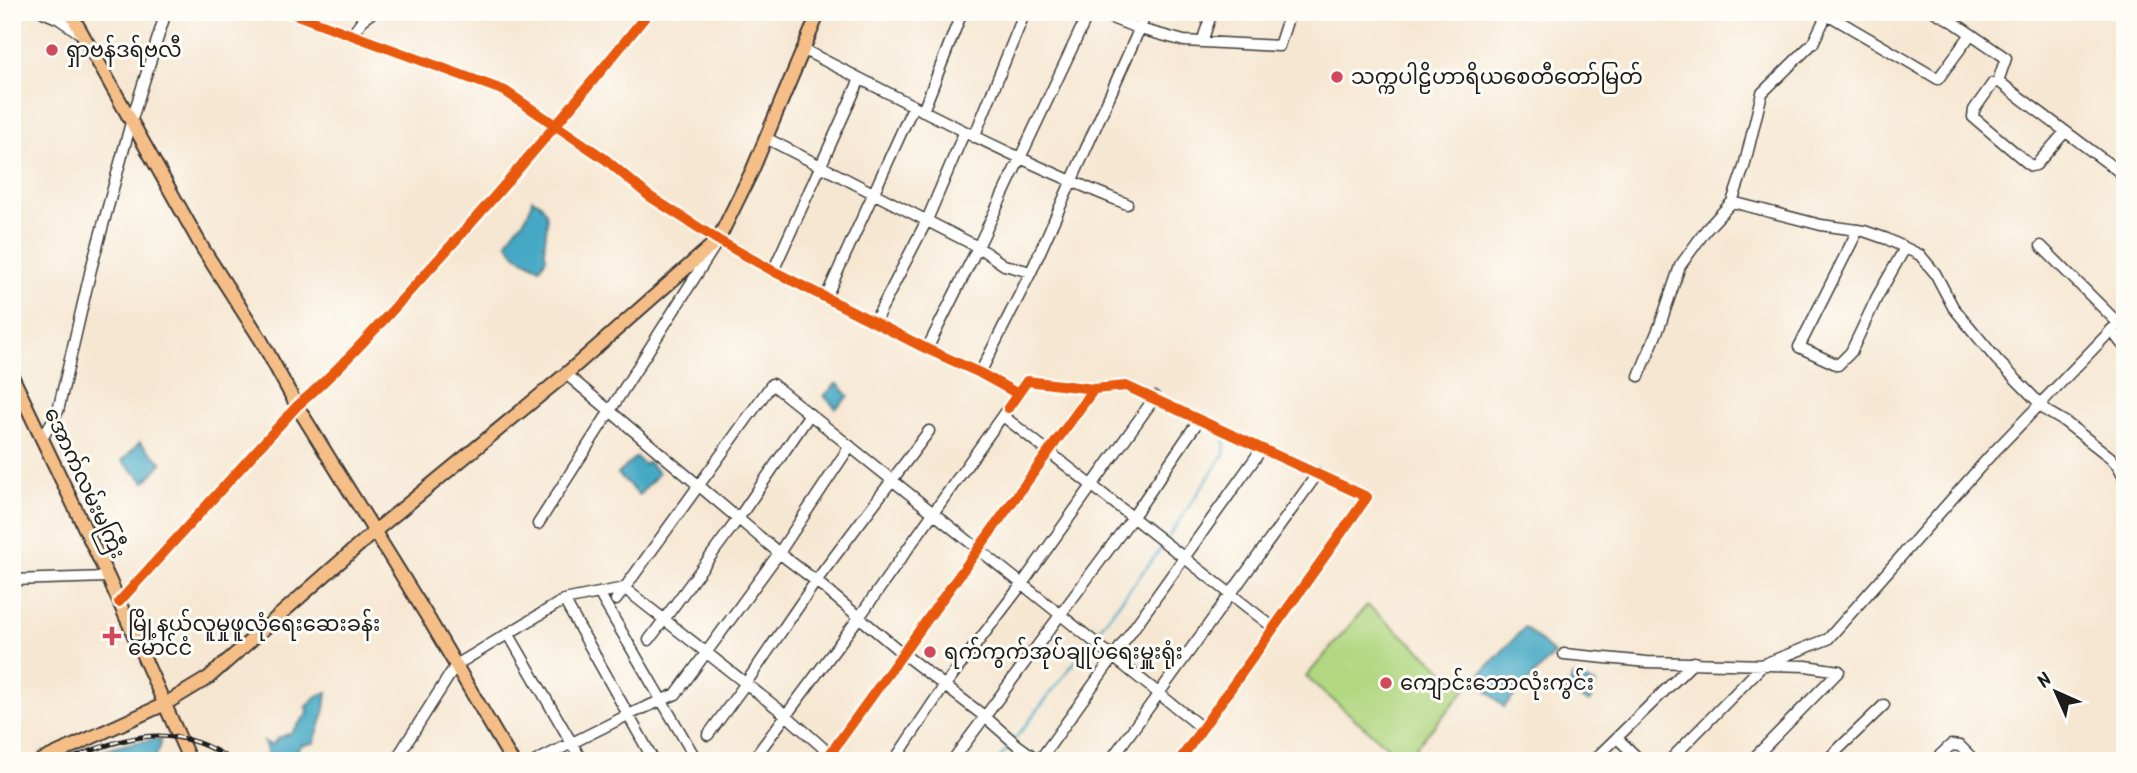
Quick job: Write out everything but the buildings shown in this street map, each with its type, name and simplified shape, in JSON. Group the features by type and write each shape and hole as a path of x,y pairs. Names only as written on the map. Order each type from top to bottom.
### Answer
{"main road":[{"path":"70,12 132,119 202,249 261,340 297,406 512,761"},
{"path":"40,761 165,704 208,678 375,531 566,374 718,240 766,138 819,12"},
{"name":"အောက်လမ်းမကြီး","path":"12,376 43,437 190,761"}],"street":[{"path":"43,12 81,34"},
{"path":"43,437 58,411 91,269 132,119 166,12"},
{"path":"289,12 305,15 352,36 505,91 605,159 649,196 718,240 874,323 1018,394"},
{"path":"352,36 362,20 373,12"},
{"path":"119,603 297,406 327,380 447,252 557,125 649,12"},
{"path":"826,298 873,193 918,109 962,12"},
{"path":"874,323 928,220 1025,12"},
{"path":"927,349 1089,12"},
{"path":"1096,12 1140,29 1184,41 1279,46 1290,12"},
{"path":"980,373 1031,272 1147,12"},
{"path":"1202,42 1212,12"},
{"path":"1936,12 2006,58 1998,81 1993,83 1974,110 1973,117 2031,166 2036,165 2065,132"},
{"path":"1639,376 1680,266 1706,230 1731,202 1744,167 1762,93 1813,43 1828,13 1938,79 1971,34"},
{"path":"803,50 969,135 1072,183 1127,204"},
{"path":"773,271 860,79"},
{"path":"1998,81 2125,176"},
{"path":"766,138 928,220 978,247 1004,265 1031,272"},
{"path":"1731,202 1821,225 1858,230 1887,239 1920,255 1935,273 1953,307 1997,360 2048,412 2110,457 2125,480"},
{"path":"1858,230 1800,347 1838,365 1850,352 1877,296 1905,248"},
{"path":"538,524 718,240"},
{"path":"2040,246 2118,323 2125,348"},
{"path":"1669,761 1764,664 1828,639 1989,457 2118,323"},
{"path":"566,374 779,553 1039,761 1261,450"},
{"path":"752,761 860,616 1027,381 1094,389 1126,386 1155,397 1261,450 1367,497 1180,761"},
{"path":"616,600 771,385 1202,728"},
{"path":"1005,386 1005,412 1046,452 1274,628"},
{"path":"395,761 456,665 564,600 624,588 786,715 831,759 902,653 1094,389"},
{"path":"894,761 945,685 1022,584 1155,397"},
{"path":"649,640 738,519 810,414"},
{"path":"951,761 1132,518 1199,420"},
{"path":"708,735 816,581 929,431"},
{"path":"536,761 676,694 779,553 850,446"},
{"path":"1110,761 1318,473"},
{"path":"12,580 108,578"},
{"path":"599,593 697,761"},
{"path":"564,600 654,761"},
{"path":"508,633 582,761"},
{"path":"1564,654 1647,662 1806,666 1839,671 1751,761"},
{"path":"1593,761 1694,662"},
{"path":"1826,761 1884,705"},
{"path":"1617,738 1641,761"},
{"path":"1934,761 1951,745 1960,747 1975,761"}],"green space":[{"name":"ကျောင်းဘောလုံးကွင်း","path":"1367,605 1466,689 1404,761 1306,677"}],"water":[{"path":"532,199 543,206 547,216 546,258 540,268 517,256 507,243 527,214"},
{"path":"837,383 849,396 836,408 824,396"},
{"path":"140,442 162,463 145,482 122,461"},
{"path":"636,457 644,465 648,462 659,473 639,495 618,474"},
{"path":"1525,627 1554,654 1504,707 1475,680"},
{"path":"1573,676 1596,684 1590,702 1566,693"},
{"path":"327,692 325,710 314,743 301,745 296,752 300,761 270,761 264,742 272,745 278,738 291,733 309,712 306,708 314,698"},
{"path":"161,739 153,761 80,761 119,746"}],"waterway":[{"path":"1167,539 1224,454 1225,435"},
{"path":"1094,636 1162,547"},
{"path":"1015,739 1088,645"},
{"path":"997,761 1011,745"}],"railway":[{"path":"67,761 109,744 150,736 191,740 232,761"}],"cycle path":[{"path":"289,12 505,91 605,159 649,196 718,240 773,271 1018,394"},
{"path":"119,602 297,406 348,358 456,240 649,12"},
{"path":"1008,408 1027,381 1094,389 1126,386 1367,497 1179,761"},
{"path":"825,761 1094,389"}],"place":[{"name":"ရှာဗန်ဒရ်ဗလီ","path":"52,50"},
{"name":"သက္ကပါဠိဟာရိယစေတီတော်မြတ်","path":"1337,77"},
{"name":"မြို့နယ်လူမှုဖူလုံရေးဆေးခန်း မောင်ငံ","path":"112,636"},
{"name":"ရက်ကွက်အုပ်ချုပ်ရေးမှူးရုံး","path":"930,652"},
{"name":"ကျောင်းဘောလုံးကွင်း","path":"1386,683"}]}
